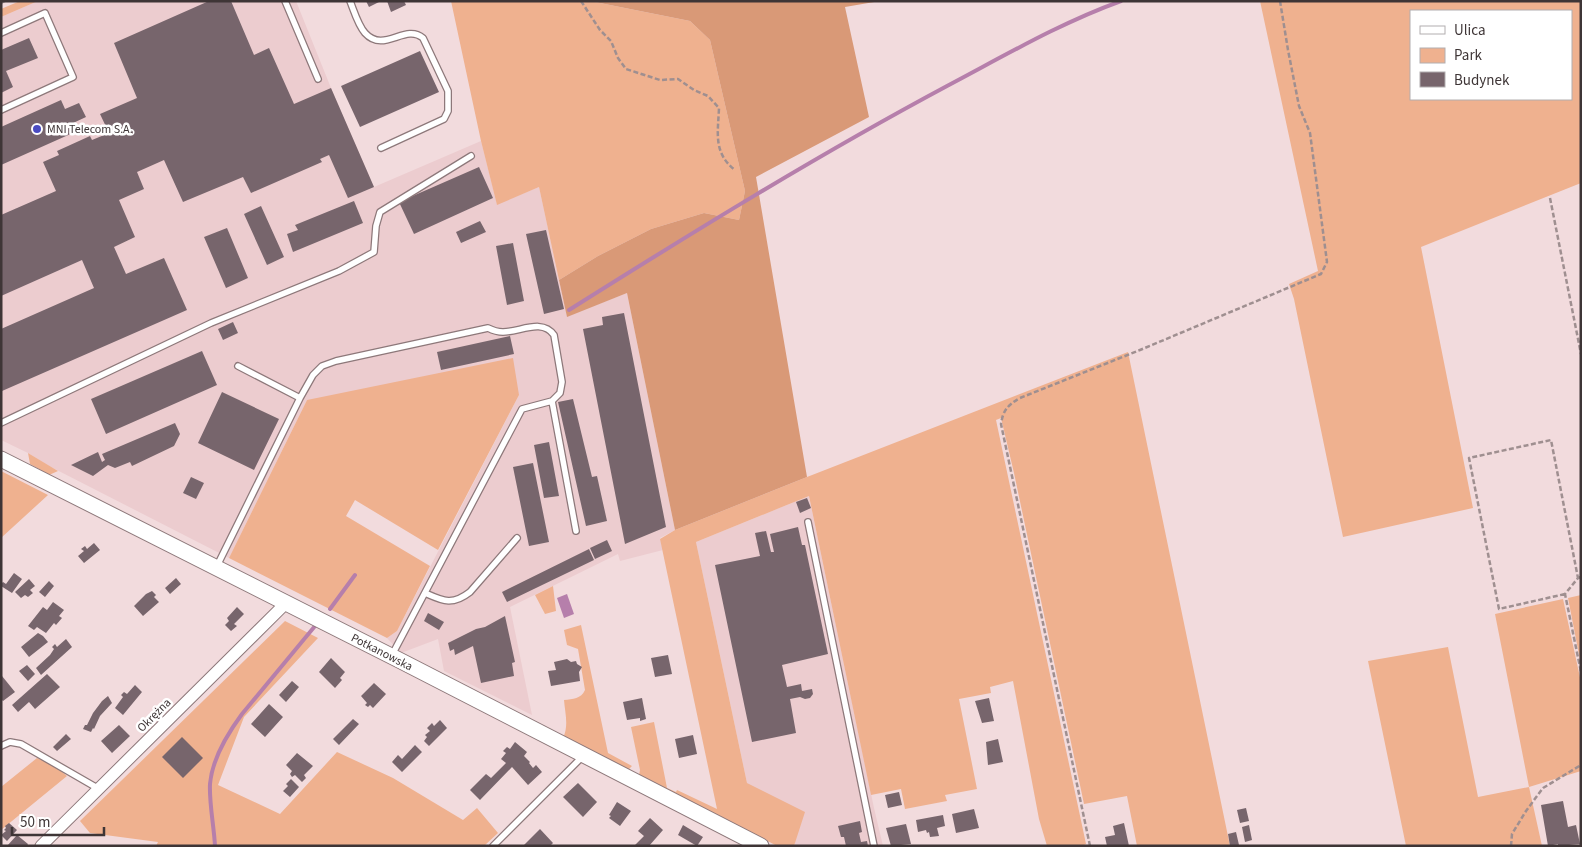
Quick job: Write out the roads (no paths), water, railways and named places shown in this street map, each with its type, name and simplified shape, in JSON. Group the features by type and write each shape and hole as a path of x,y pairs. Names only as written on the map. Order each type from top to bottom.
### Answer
{"street":[{"name":"Potkanowska","path":"1,460 392,656 761,846"},
{"name":"Okrężna","path":"41,846 286,603"}],"lane":[{"path":"285,1 318,79"},
{"path":"350,1 363,30 371,38 384,41 413,33 423,38 448,91 448,111 444,119 380,148"},
{"path":"1,33 45,13 73,77 1,110"},
{"path":"1,423 210,324 339,272 374,252 376,226 380,212 471,156"},
{"path":"216,568 312,375 322,366 336,361 488,328 502,332 541,326 550,329 554,335 562,382 560,392 552,401 522,409 392,656"},
{"path":"238,366 300,398"},
{"path":"552,401 576,531"},
{"path":"808,522 874,846"},
{"path":"425,593 443,601 452,602 462,598 470,592 516,538"},
{"path":"1,746 10,742 21,744 99,788"},
{"path":"493,846 584,755"}],"waterway":[{"path":"569,310 756,195 899,112 1054,30 1121,1"},
{"path":"330,609 355,575"},
{"path":"215,846 210,784 217,756 242,714 315,626"}],"place":[{"name":"MNI Telecom S.A.","path":"37,129"}]}
